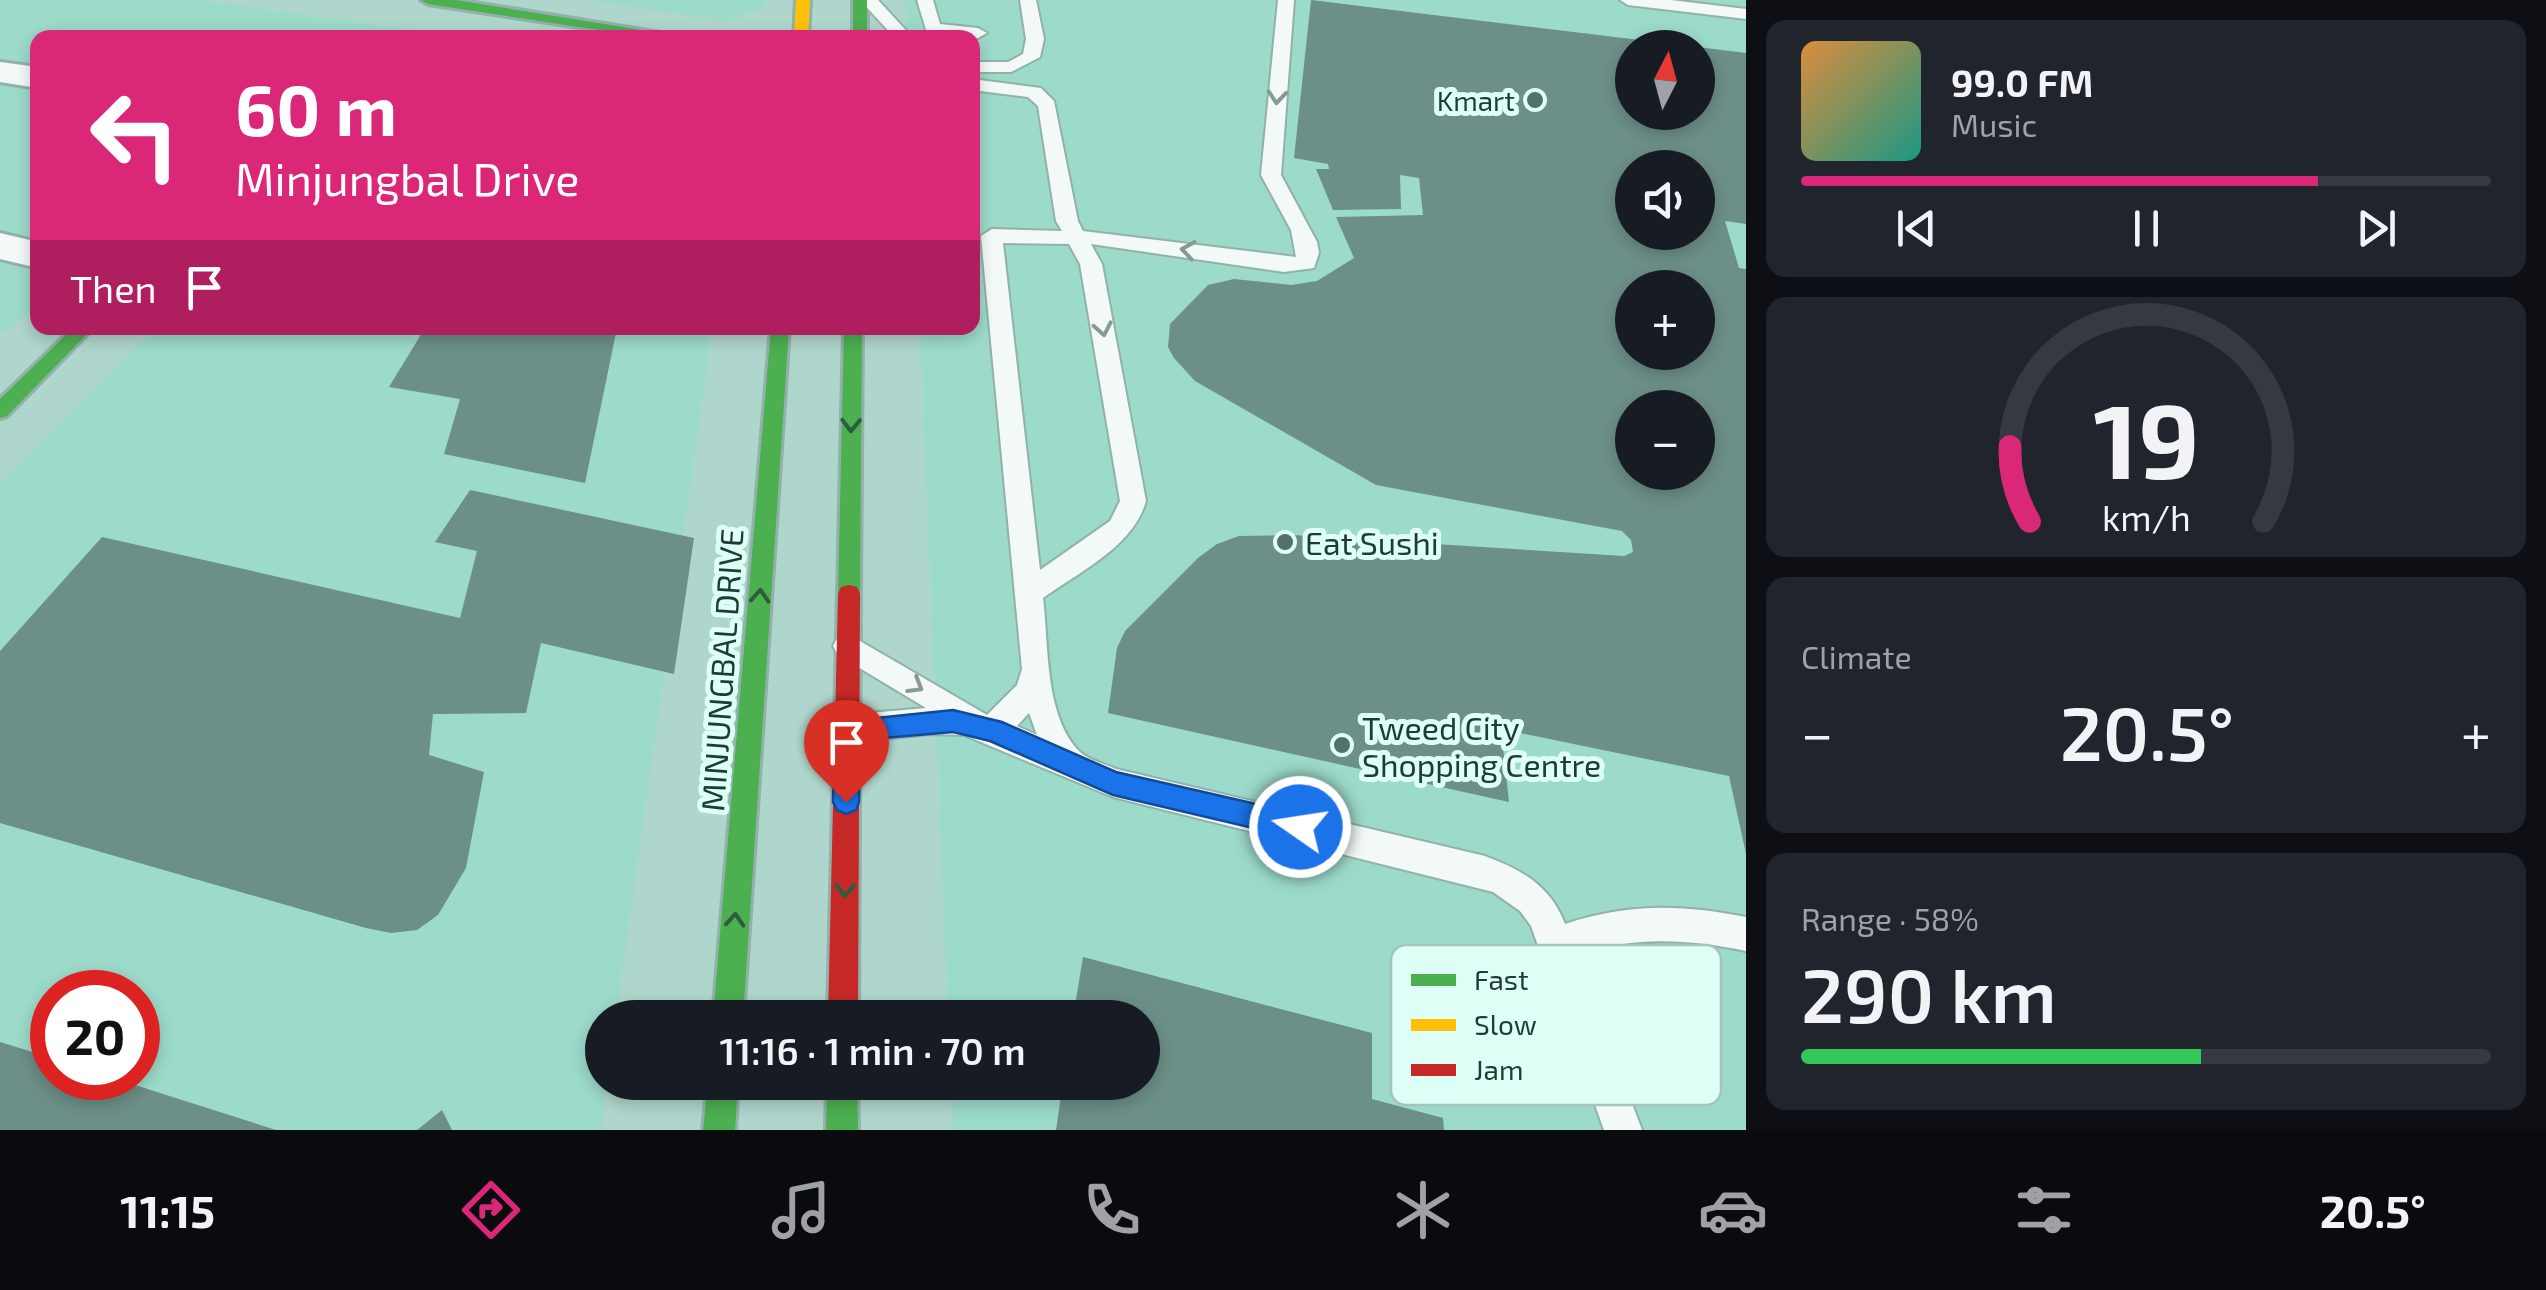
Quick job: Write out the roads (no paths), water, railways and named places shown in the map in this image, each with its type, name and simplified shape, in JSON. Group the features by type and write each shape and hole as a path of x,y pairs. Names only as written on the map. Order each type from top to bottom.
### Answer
{"main road":[{"path":"428,0 590,30"},
{"path":"801,30 803,0"},
{"path":"860,0 860,30"},
{"path":"0,411 77,335"},
{"name":"MINJUNGBAL DRIVE","path":"729,1000 779,335"},
{"path":"843,1000 852,335"},
{"path":"719,1130 722,1100"},
{"path":"842,1100 842,1130"}],"street":[{"path":"0,72 30,77"},
{"path":"0,246 30,254"}],"lane":[{"path":"868,0 897,30"},
{"path":"925,0 936,30"},
{"path":"1027,595 1120,528 1132,505 1130,470 1091,264 1067,220 1048,111 1048,74 1035,39 1028,0"},
{"path":"1072,766 1046,722 1035,670 992,236 1125,240 1284,265 1306,264 1308,248 1275,191 1271,175 1286,0"},
{"path":"1628,0 1746,14"},
{"path":"980,75 1023,63 1033,54 1035,39"},
{"path":"980,77 1037,94 1048,111"},
{"path":"848,646 988,729 1113,783 1488,872 1513,884 1538,904 1555,945"},
{"path":"988,729 1030,691 1035,670"},
{"path":"847,730 943,721 988,729"},
{"path":"1558,945 1624,923 1659,920 1746,934"},
{"path":"1614,1105 1623,1130"}],"place":[{"name":"Kmart","path":"1535,100"},
{"name":"Eat Sushi","path":"1285,542"},
{"name":"Tweed City Shopping Centre","path":"1342,745"}]}
